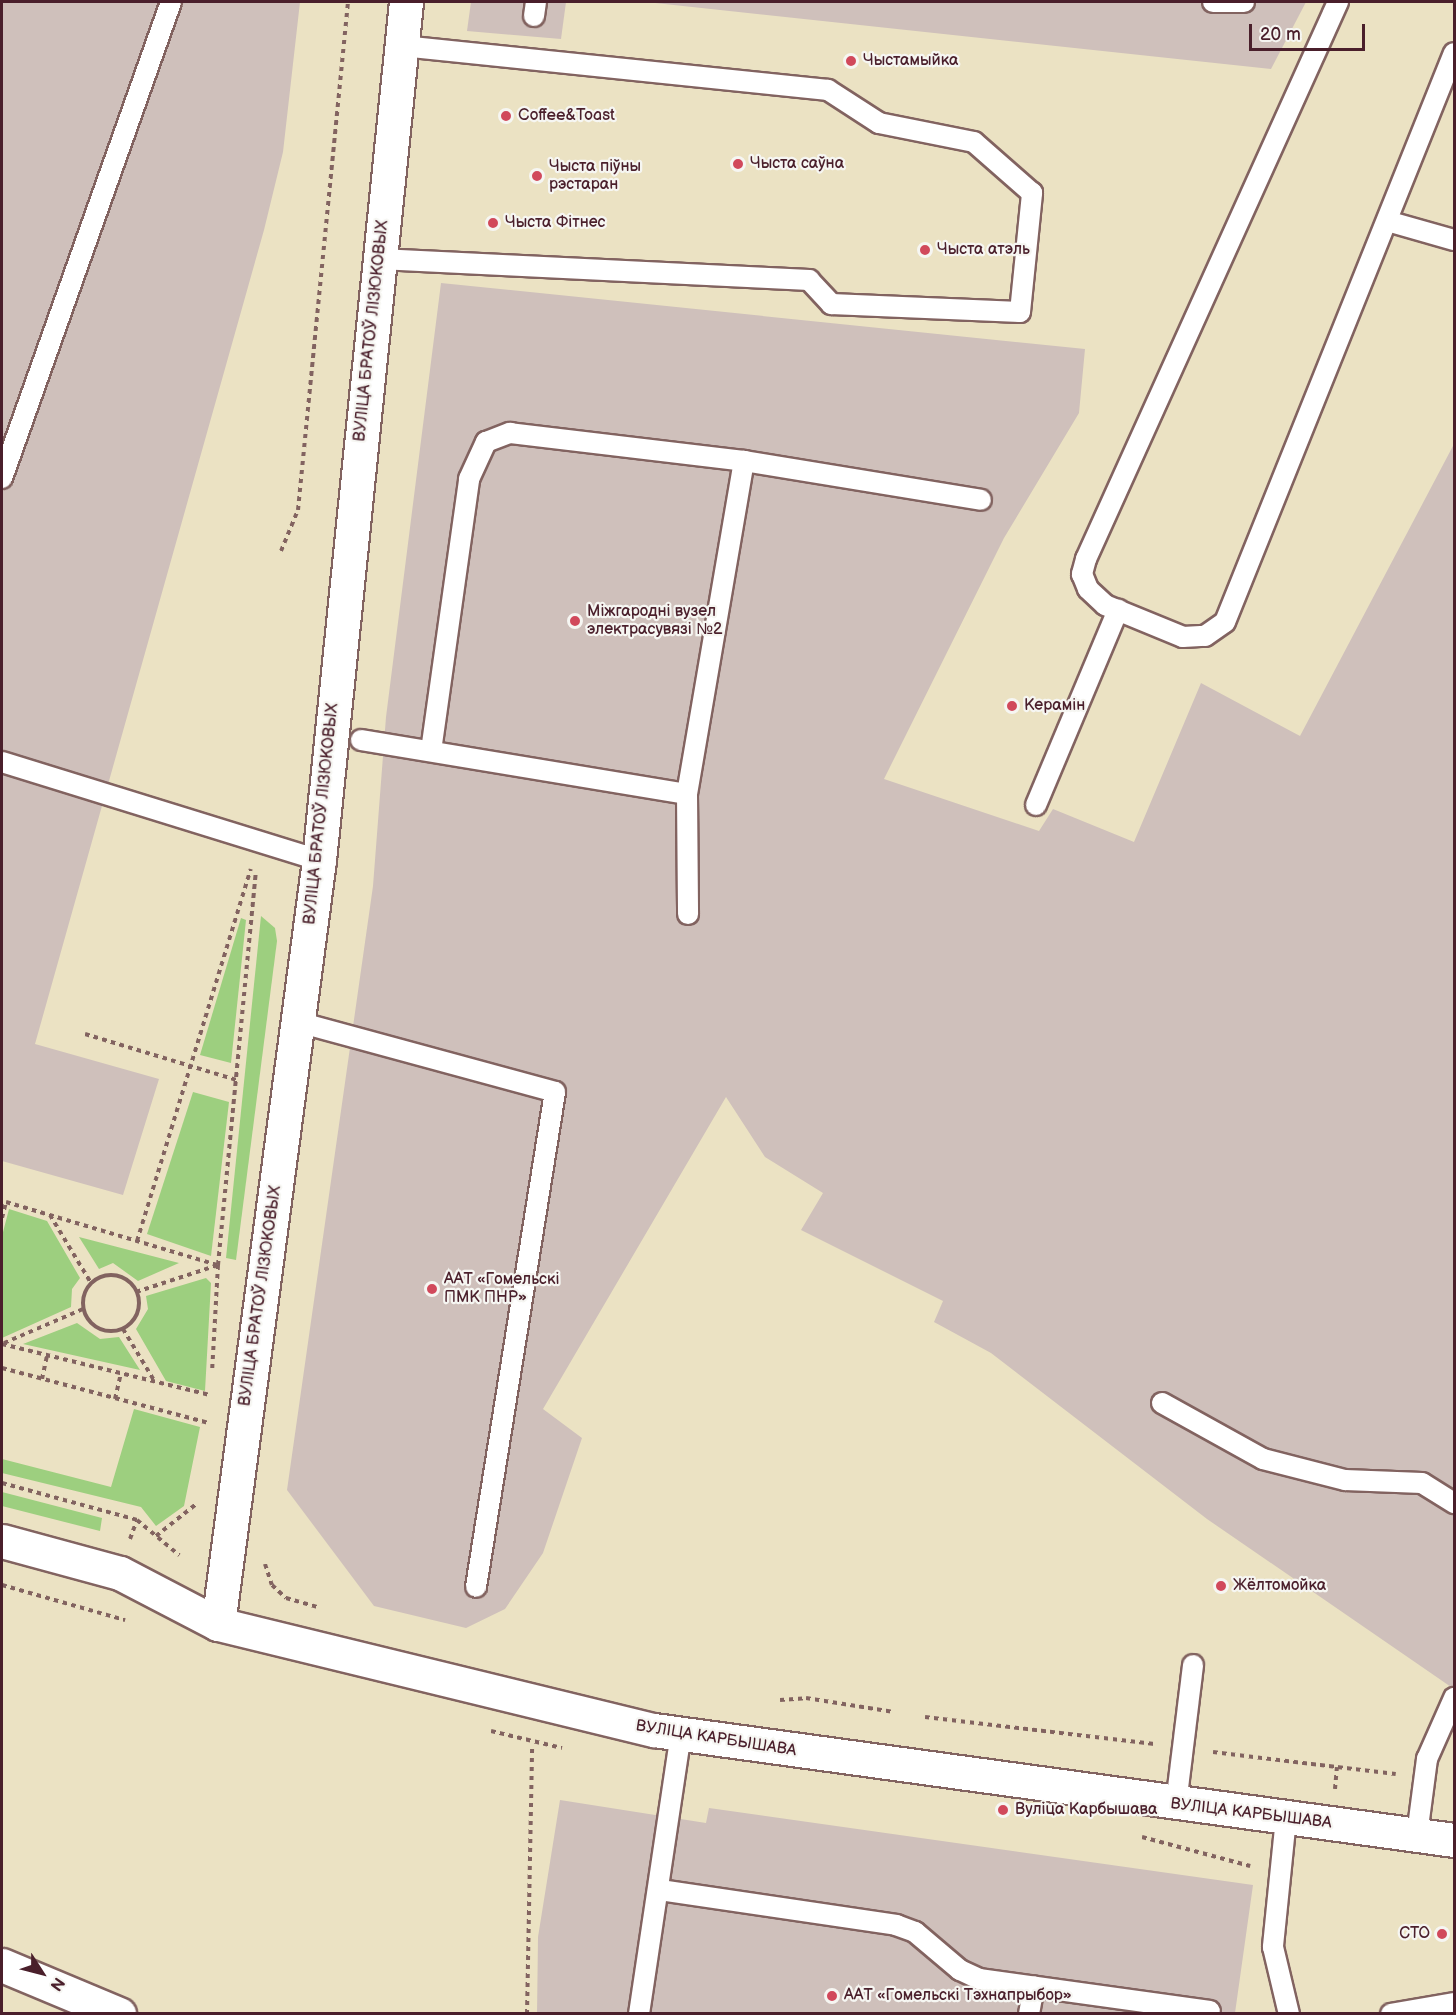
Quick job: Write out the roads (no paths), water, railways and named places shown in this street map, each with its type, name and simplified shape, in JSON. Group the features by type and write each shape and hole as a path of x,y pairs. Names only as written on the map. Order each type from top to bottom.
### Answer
{"street":[{"name":"ВУЛІЦА БРАТОЎ ЛІЗЮКОВЫХ","path":"218,1624 319,860 406,2"},
{"name":"ВУЛІЦА КАРБЫШАВА","path":"2,1541 120,1573 218,1624 543,1707 681,1734 1176,1804 1455,1840"},
{"path":"2,1965 119,2013"}],"lane":[{"path":"2,478 171,2"},
{"path":"1213,2 1244,2"},
{"path":"1338,2 1086,559 1082,574 1088,589 1118,610 1183,637 1205,636 1225,622 1455,53"},
{"path":"379,260 809,280 831,304 1020,312 1032,193 974,142 879,123 828,90 402,45"},
{"path":"1387,221 1455,240"},
{"path":"431,751 469,479 486,441 510,433 744,461 981,501"},
{"path":"688,915 687,794 744,461"},
{"path":"1036,805 1118,610"},
{"path":"361,740 687,794"},
{"path":"2,762 319,860"},
{"path":"298,1022 555,1092 476,1587"},
{"path":"1162,1403 1263,1460 1345,1480 1422,1483 1455,1503"},
{"path":"1176,1804 1193,1665"},
{"path":"1417,1835 1427,1759 1455,1698"},
{"path":"639,2013 660,1890 681,1734"},
{"path":"1286,1818 1273,1947 1289,2013"},
{"path":"660,1890 897,1925 915,1932 960,1970 979,1979 1210,2011"},
{"path":"1029,2013 1034,1986"},
{"path":"1391,2013 1455,2003"}],"place":[{"name":"Чыстамыйка","path":"851,61"},
{"name":"Coffee&Toast","path":"506,116"},
{"name":"Чыста саўна","path":"738,164"},
{"name":"Чыста піўны рэстаран","path":"537,176"},
{"name":"Чыста Фітнес","path":"493,223"},
{"name":"Чыста атэль","path":"925,250"},
{"name":"Міжгародні вузел электрасувязі №2","path":"575,621"},
{"name":"Керамін","path":"1012,706"},
{"name":"ААТ «Гомельскі ПМК ПНР»","path":"432,1289"},
{"name":"Жёлтомойка","path":"1221,1586"},
{"name":"Вуліца Карбышава","path":"1003,1810"},
{"name":"СТО","path":"1442,1934"},
{"name":"ААТ «Гомельскі Тэхнапрыбор»","path":"832,1996"}]}
